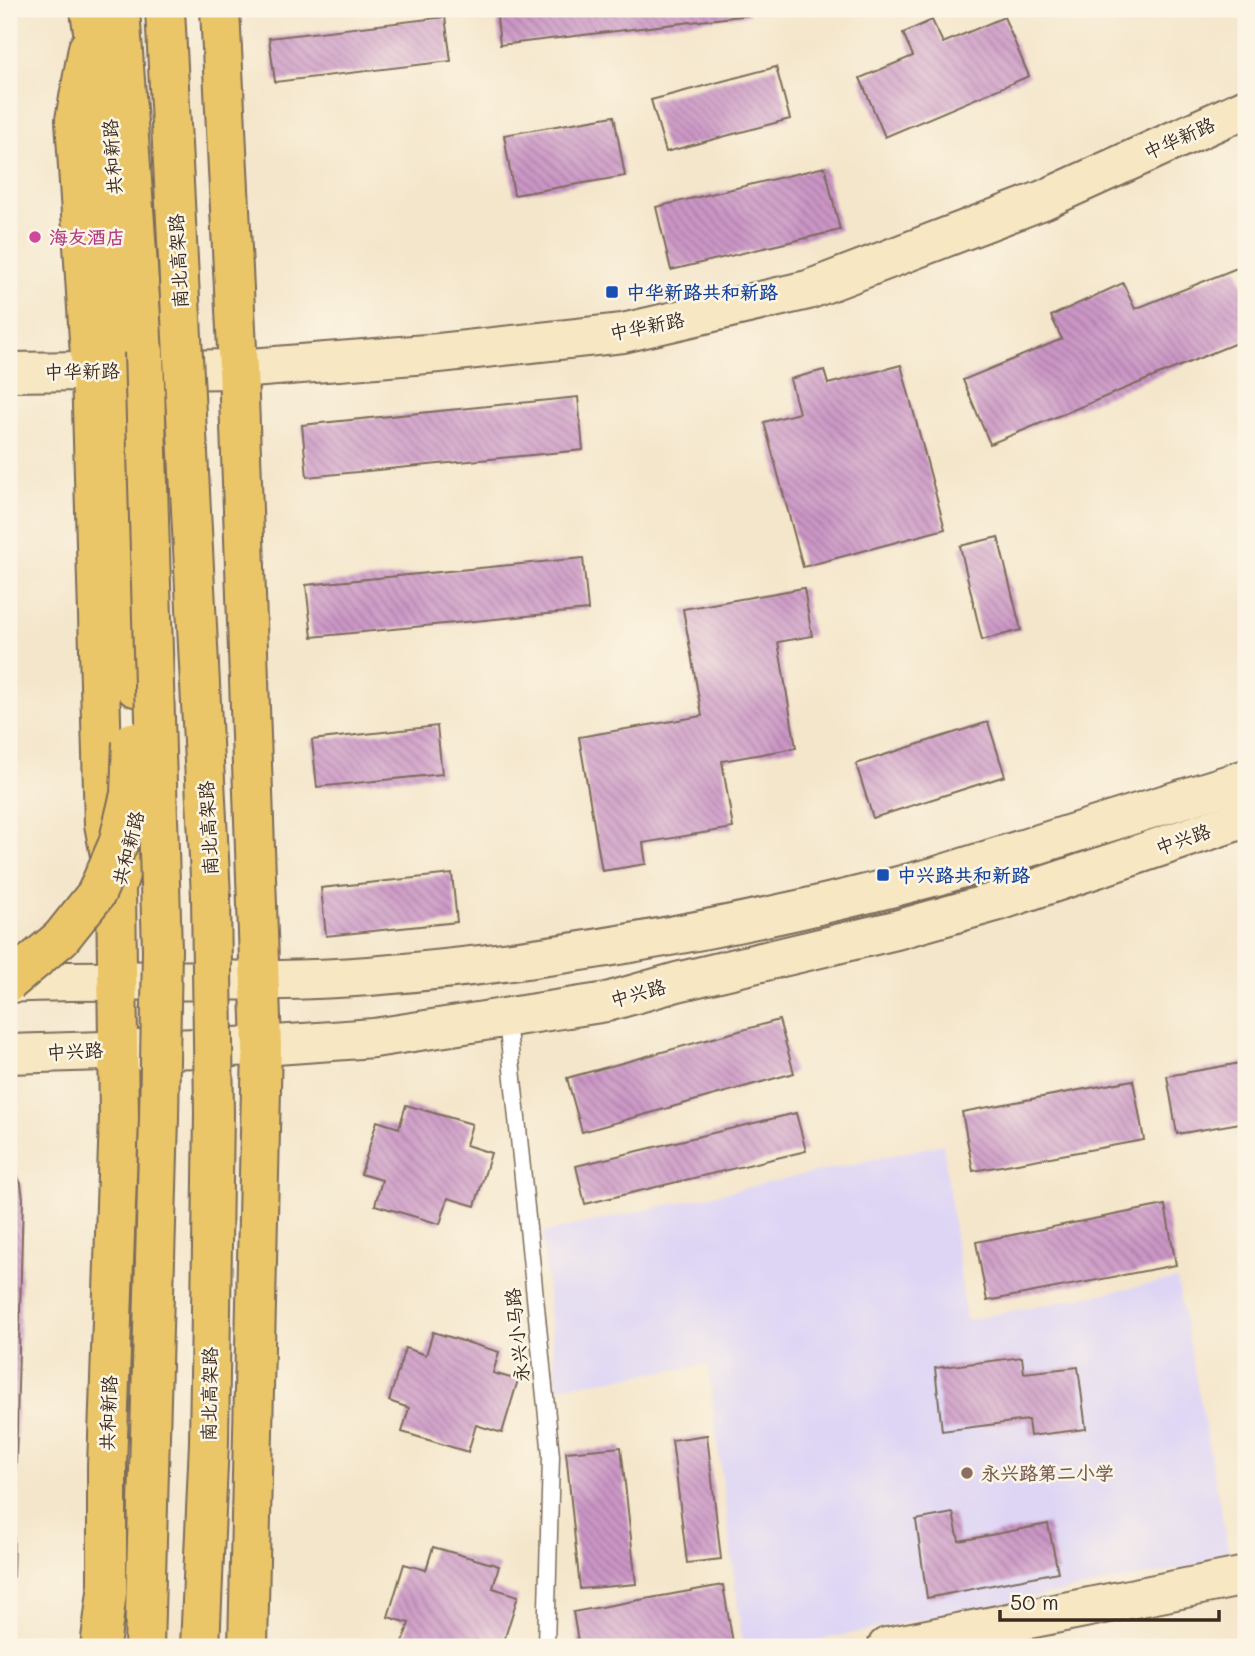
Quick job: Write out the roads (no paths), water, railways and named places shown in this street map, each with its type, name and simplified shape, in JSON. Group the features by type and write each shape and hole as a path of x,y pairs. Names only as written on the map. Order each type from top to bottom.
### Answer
{"main road":[{"name":"南北高架路","path":"165,9 212,896 214,1113 209,1401 200,1647"},
{"path":"220,9 238,369 261,981 262,1046 248,1647"},
{"name":"南北高架路","path":"101,16 120,364 162,950 144,1647"},
{"path":"9,982 61,938 96,894 118,844 130,794 120,364 75,120 101,16"},
{"name":"中华新路","path":"9,372 120,364 238,369 439,353 623,333 808,290 1044,200 1246,108"},
{"name":"共和新路","path":"100,1647 107,1592 107,1466 119,1049 116,888 104,824 120,364"},
{"name":"中兴路","path":"9,982 118,979 261,981 368,976 602,948 667,937 937,876 1246,779"},
{"name":"中兴路","path":"9,1054 262,1046 374,1038 607,1002 677,982 896,930 999,901 1246,818"},
{"path":"887,1647 1246,1576"}],"lane":[{"name":"永兴小马路","path":"507,1019 551,1456 546,1647"}],"place":[{"name":"海友酒店","path":"35,237"},
{"name":"中华新路共和新路","path":"612,292"},
{"name":"中兴路共和新路","path":"883,875"},
{"name":"永兴路第二小学","path":"967,1473"}]}
